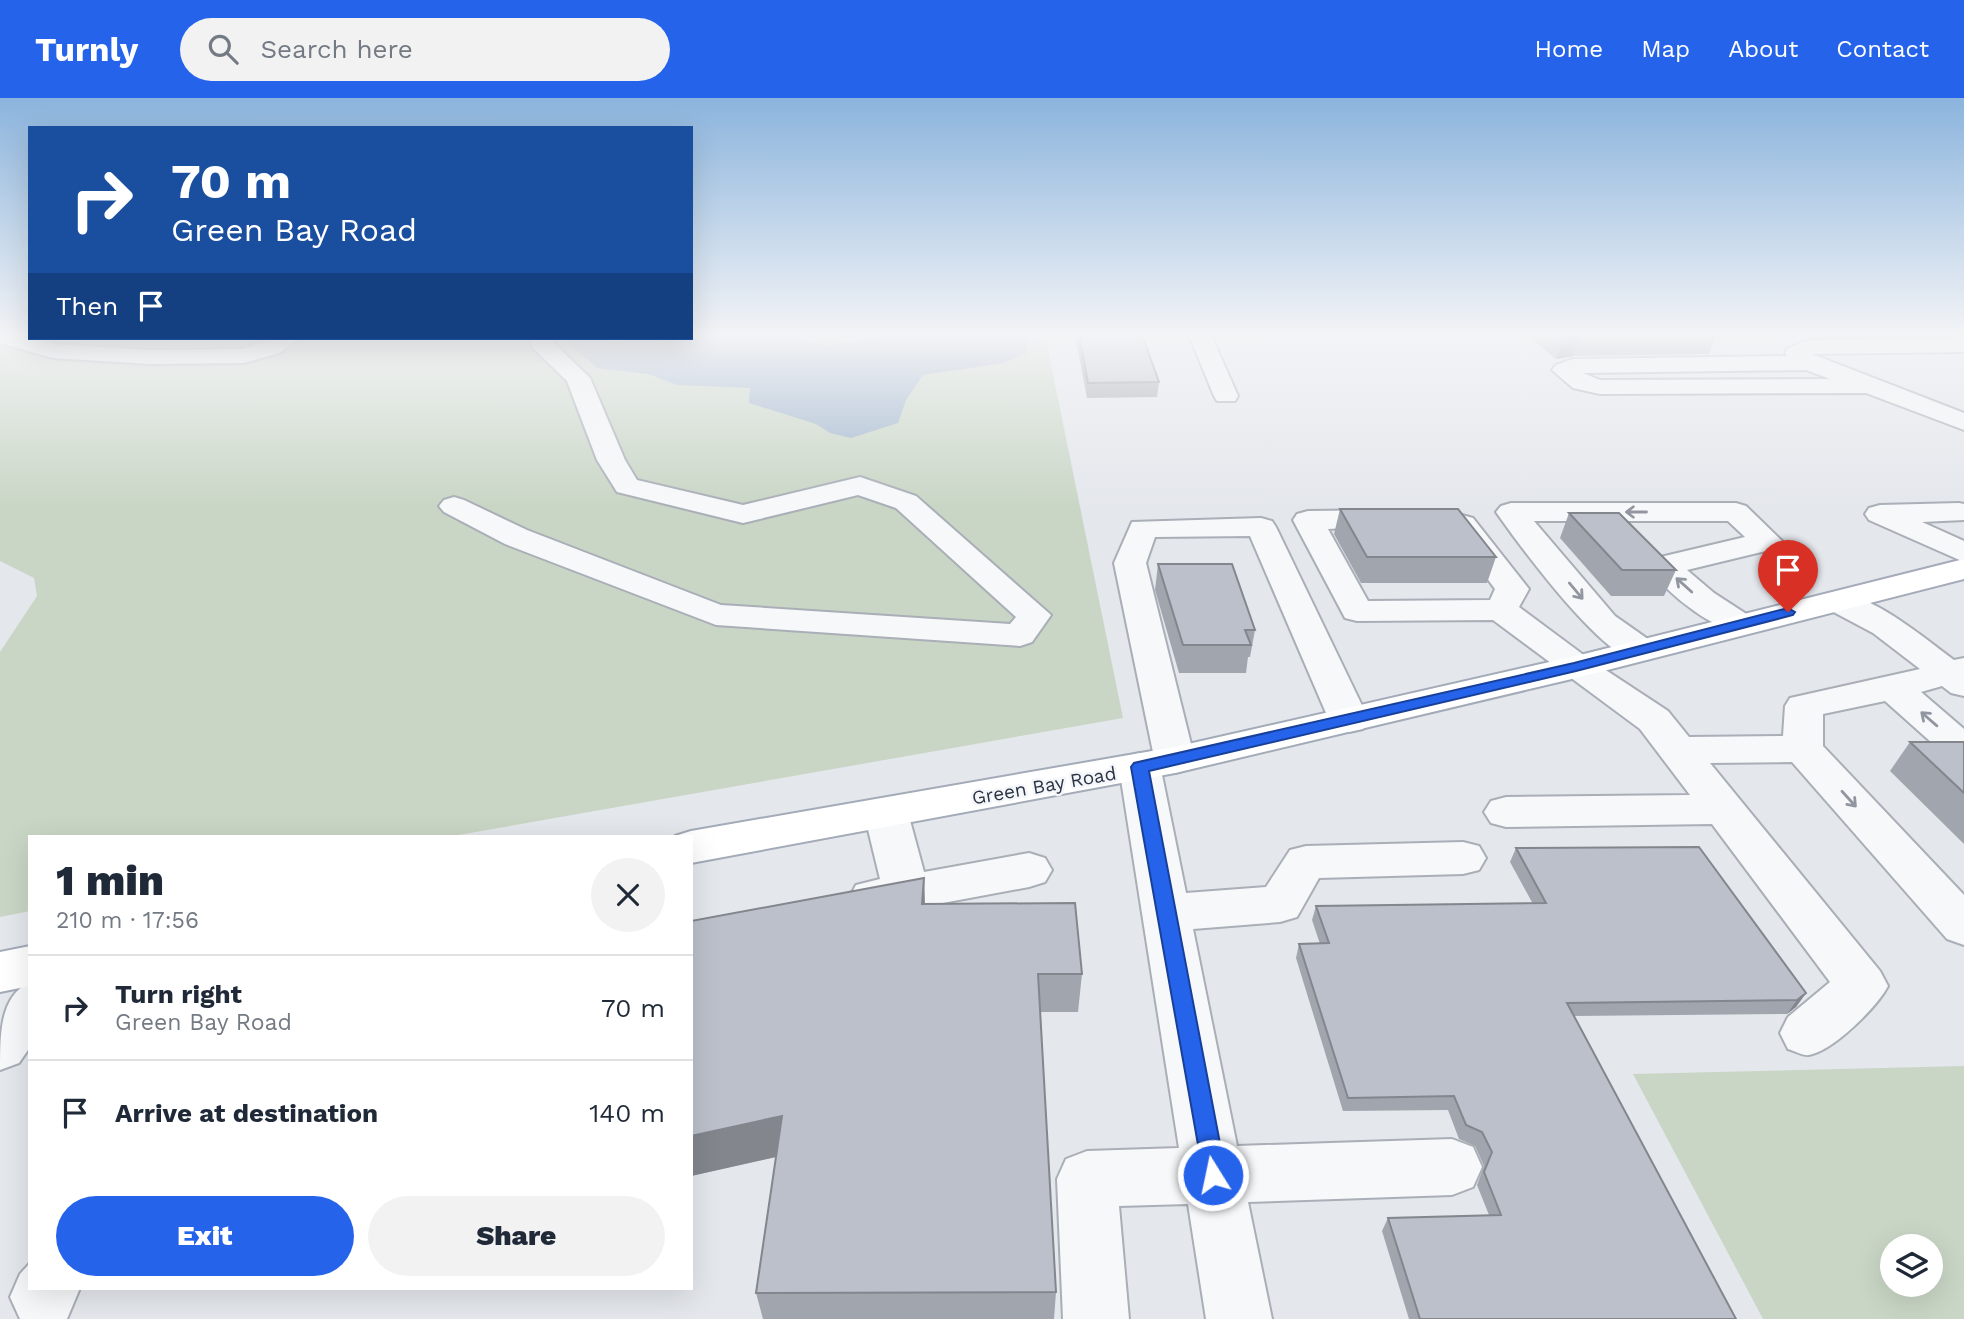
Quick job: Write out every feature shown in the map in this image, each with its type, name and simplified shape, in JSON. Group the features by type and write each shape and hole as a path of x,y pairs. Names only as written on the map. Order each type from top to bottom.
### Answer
{"main road":[{"name":"Green Bay Road","path":"693,847 1158,764 1576,667 1964,569"},
{"path":"0,972 28,967"}],"street":[{"path":"454,506 516,537 716,615 1020,635 1034,615 906,502 860,486 743,514 627,486 611,460 584,392"},
{"path":"1224,392 1226,396"},
{"path":"1883,392 1964,422"},
{"path":"1639,650 1603,623 1511,512 1736,512 1767,541 1663,566 1702,600 1739,624"},
{"path":"1959,512 1880,514 1964,553"},
{"path":"1501,610 1512,589 1458,518 1308,520 1357,611 1501,610 1576,667 1654,720 1862,986 1807,1033"},
{"path":"1239,1319 1167,913 1158,764 1130,563 1143,528 1261,527 1349,720"},
{"path":"1838,601 1885,626 1959,675"},
{"path":"1959,675 1804,706 1803,749 1964,926"},
{"path":"1893,688 1964,750"},
{"path":"1679,750 1803,749"},
{"path":"1506,812 1726,809"},
{"path":"886,813 906,892"},
{"path":"1167,913 1280,904 1306,862 1463,858"},
{"path":"825,907 1029,870"},
{"path":"0,1047 28,1006"},
{"path":"1096,1319 1087,1179 1452,1167"}],"green space":[{"path":"0,392 1057,392 1123,718 459,835 28,835 28,911 0,917 0,652 37,596 34,578 0,561"},
{"path":"1964,1066 1964,1319 1763,1319 1633,1074"}],"water":[{"path":"750,392 911,392 898,423 851,438 749,403"}],"building":[{"path":"1340,509 1458,509 1496,557 1367,557"},
{"path":"1569,513 1619,513 1676,570 1622,570"},
{"path":"1158,564 1232,564 1255,630 1245,630 1251,645 1183,645"},
{"path":"1910,742 1964,742 1964,793"},
{"path":"1699,847 1806,993 1797,1000 1567,1003 1736,1319 1420,1319 1388,1218 1501,1215 1484,1172 1492,1152 1482,1132 1466,1125 1454,1096 1348,1098 1299,944 1329,943 1316,906 1546,903 1516,848"},
{"path":"924,878 922,904 1075,903 1082,974 1038,974 1056,1292 756,1293 782,1116 693,1136 693,921"}],"route":[{"path":"1213,1175 1140,767 1576,667 1788,612"}]}
